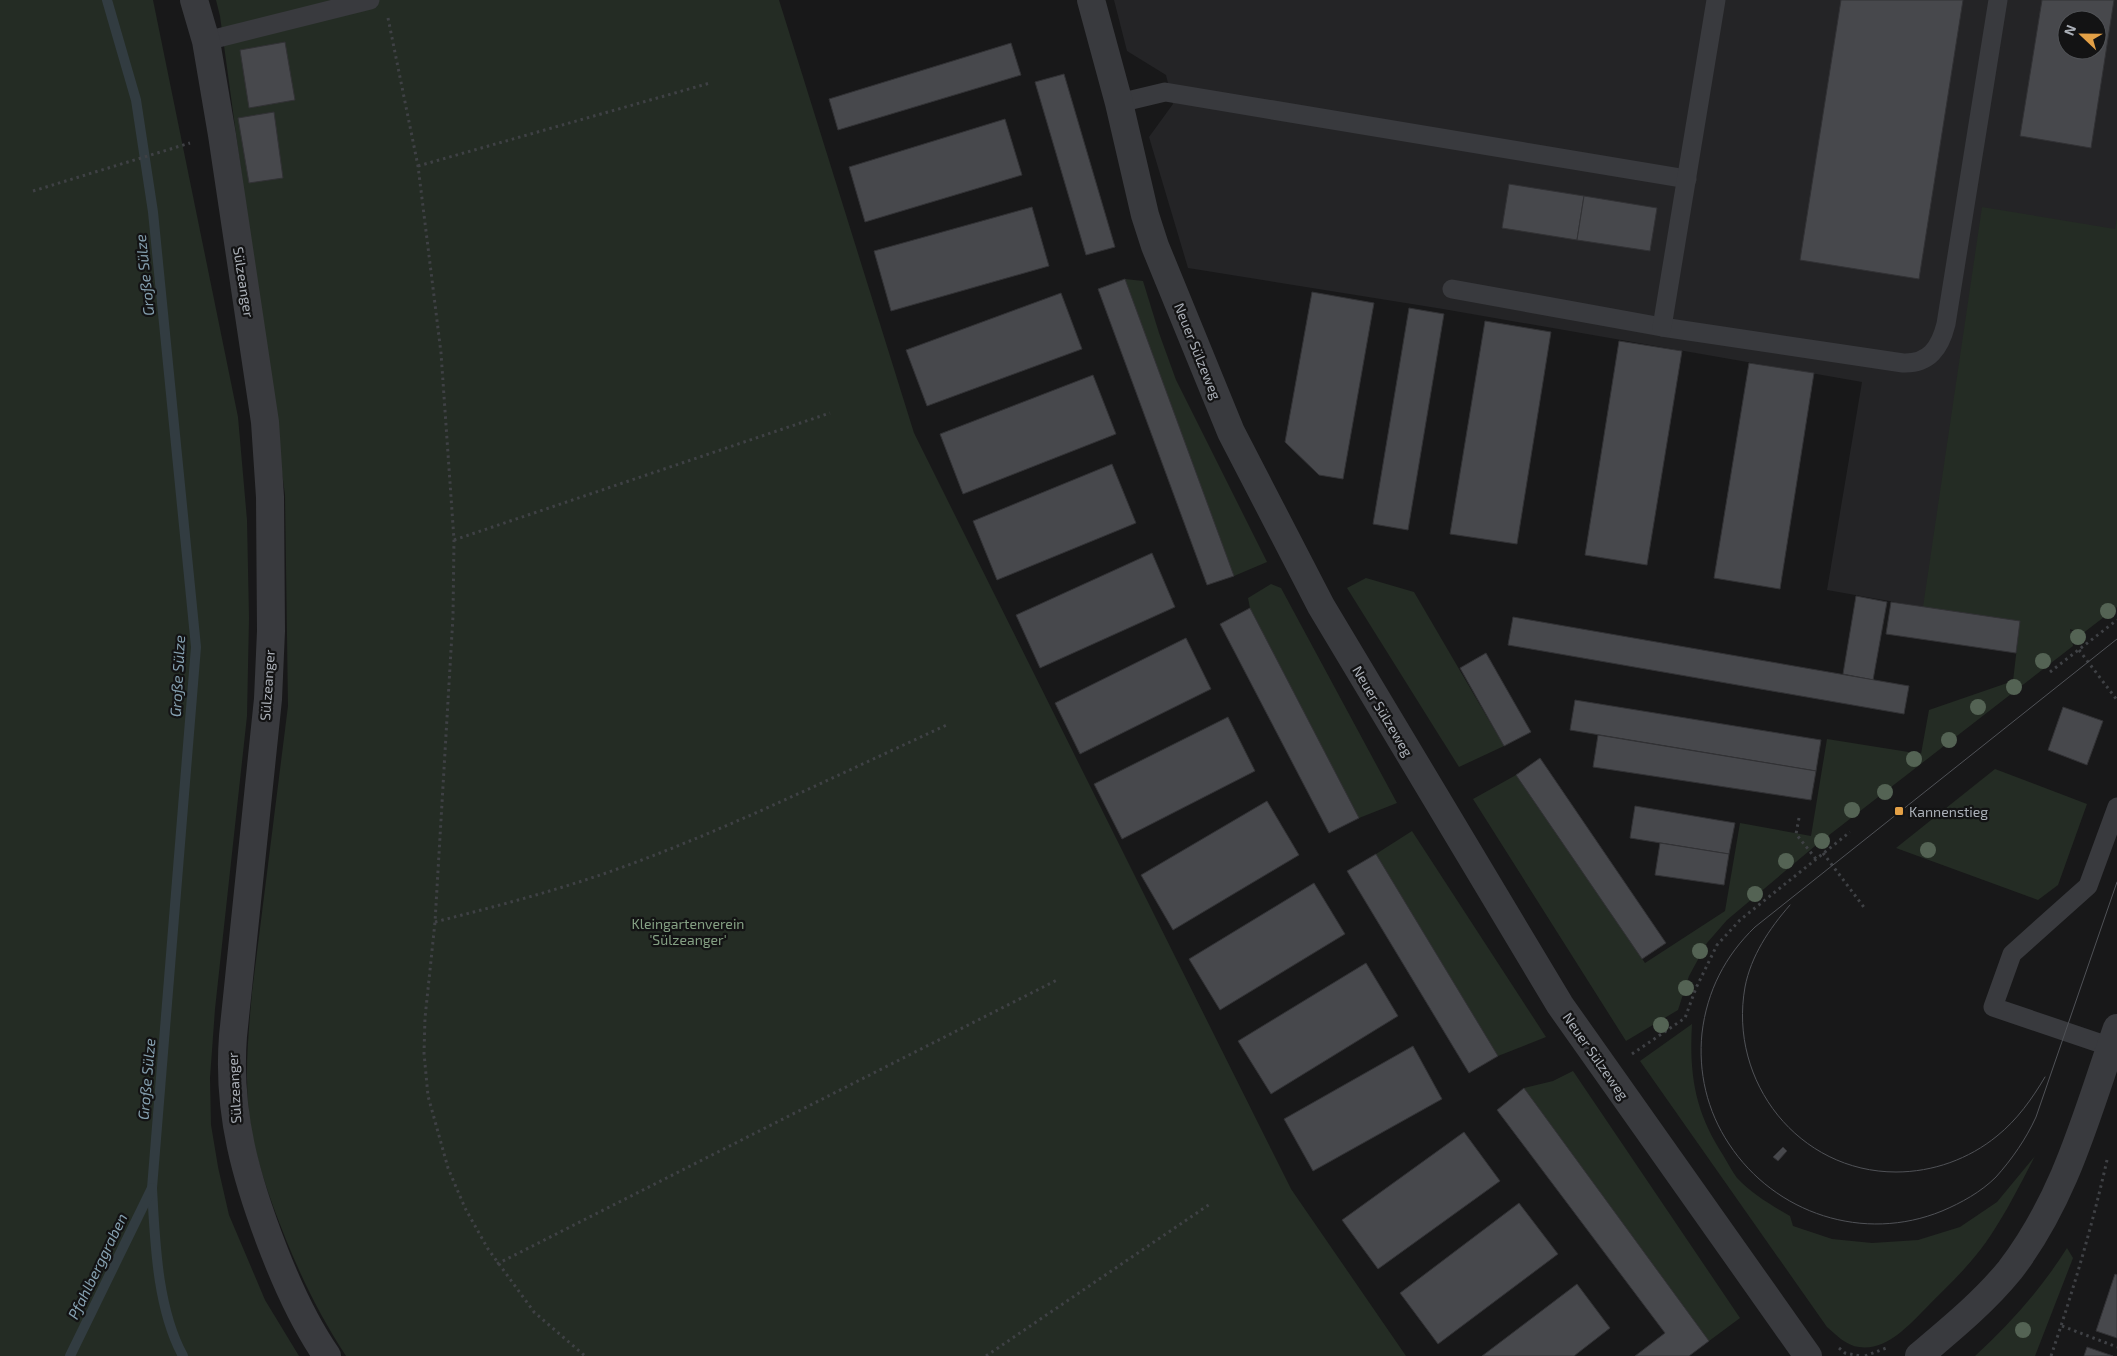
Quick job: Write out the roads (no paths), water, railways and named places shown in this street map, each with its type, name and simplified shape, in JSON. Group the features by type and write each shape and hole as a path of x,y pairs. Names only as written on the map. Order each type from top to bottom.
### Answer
{"street":[{"name":"Sülzeanger","path":"194,0 206,41 265,422 270,497 271,631 268,699 233,1036 231,1088 240,1146 252,1192 281,1269 299,1307 327,1356"},
{"name":"Neuer Sülzeweg","path":"1091,0 1119,103 1145,214 1155,246 1231,432 1321,606 1560,1005 1808,1356"},
{"path":"1919,1356 1986,1296 2009,1271 2038,1228 2075,1153 2114,1038"}],"lane":[{"path":"206,41 370,0"},
{"path":"1662,327 1716,0"},
{"path":"1452,289 1662,327 1903,363 1922,361 1930,356 1941,342 1946,324 1998,0"},
{"path":"1119,103 1165,92 1687,179"},
{"path":"2114,1038 1993,1007 2012,954 2088,886 2117,807"}],"waterway":[{"name":"Große Sülze","path":"107,0 136,100 153,212 196,647 152,1188 156,1252 163,1296 174,1337 183,1356"},
{"name":"Pfahlberggraben","path":"70,1356 152,1188"}],"tram line":[{"path":"2117,639 1755,927 1744,938 1719,975 1708,1003 1702,1033 1701,1062 1706,1091 1715,1118 1729,1144 1748,1168 1771,1188 1796,1204 1824,1216 1852,1222 1882,1224 1912,1220 1942,1211 1977,1192 1996,1177 2008,1163 2036,1117 2117,882"},
{"path":"1790,905 1768,933 1756,954 1745,987 1743,1022 1748,1056 1760,1087 1778,1115 1801,1139 1829,1156 1861,1168 1896,1172 1937,1167 1975,1151 1997,1136 2024,1109 2045,1077"}],"place":[{"name":"Kannenstieg","path":"1899,811"}],"park label":[{"name":"Kleingartenverein 'Sülzeanger'","path":"688,932"}]}
